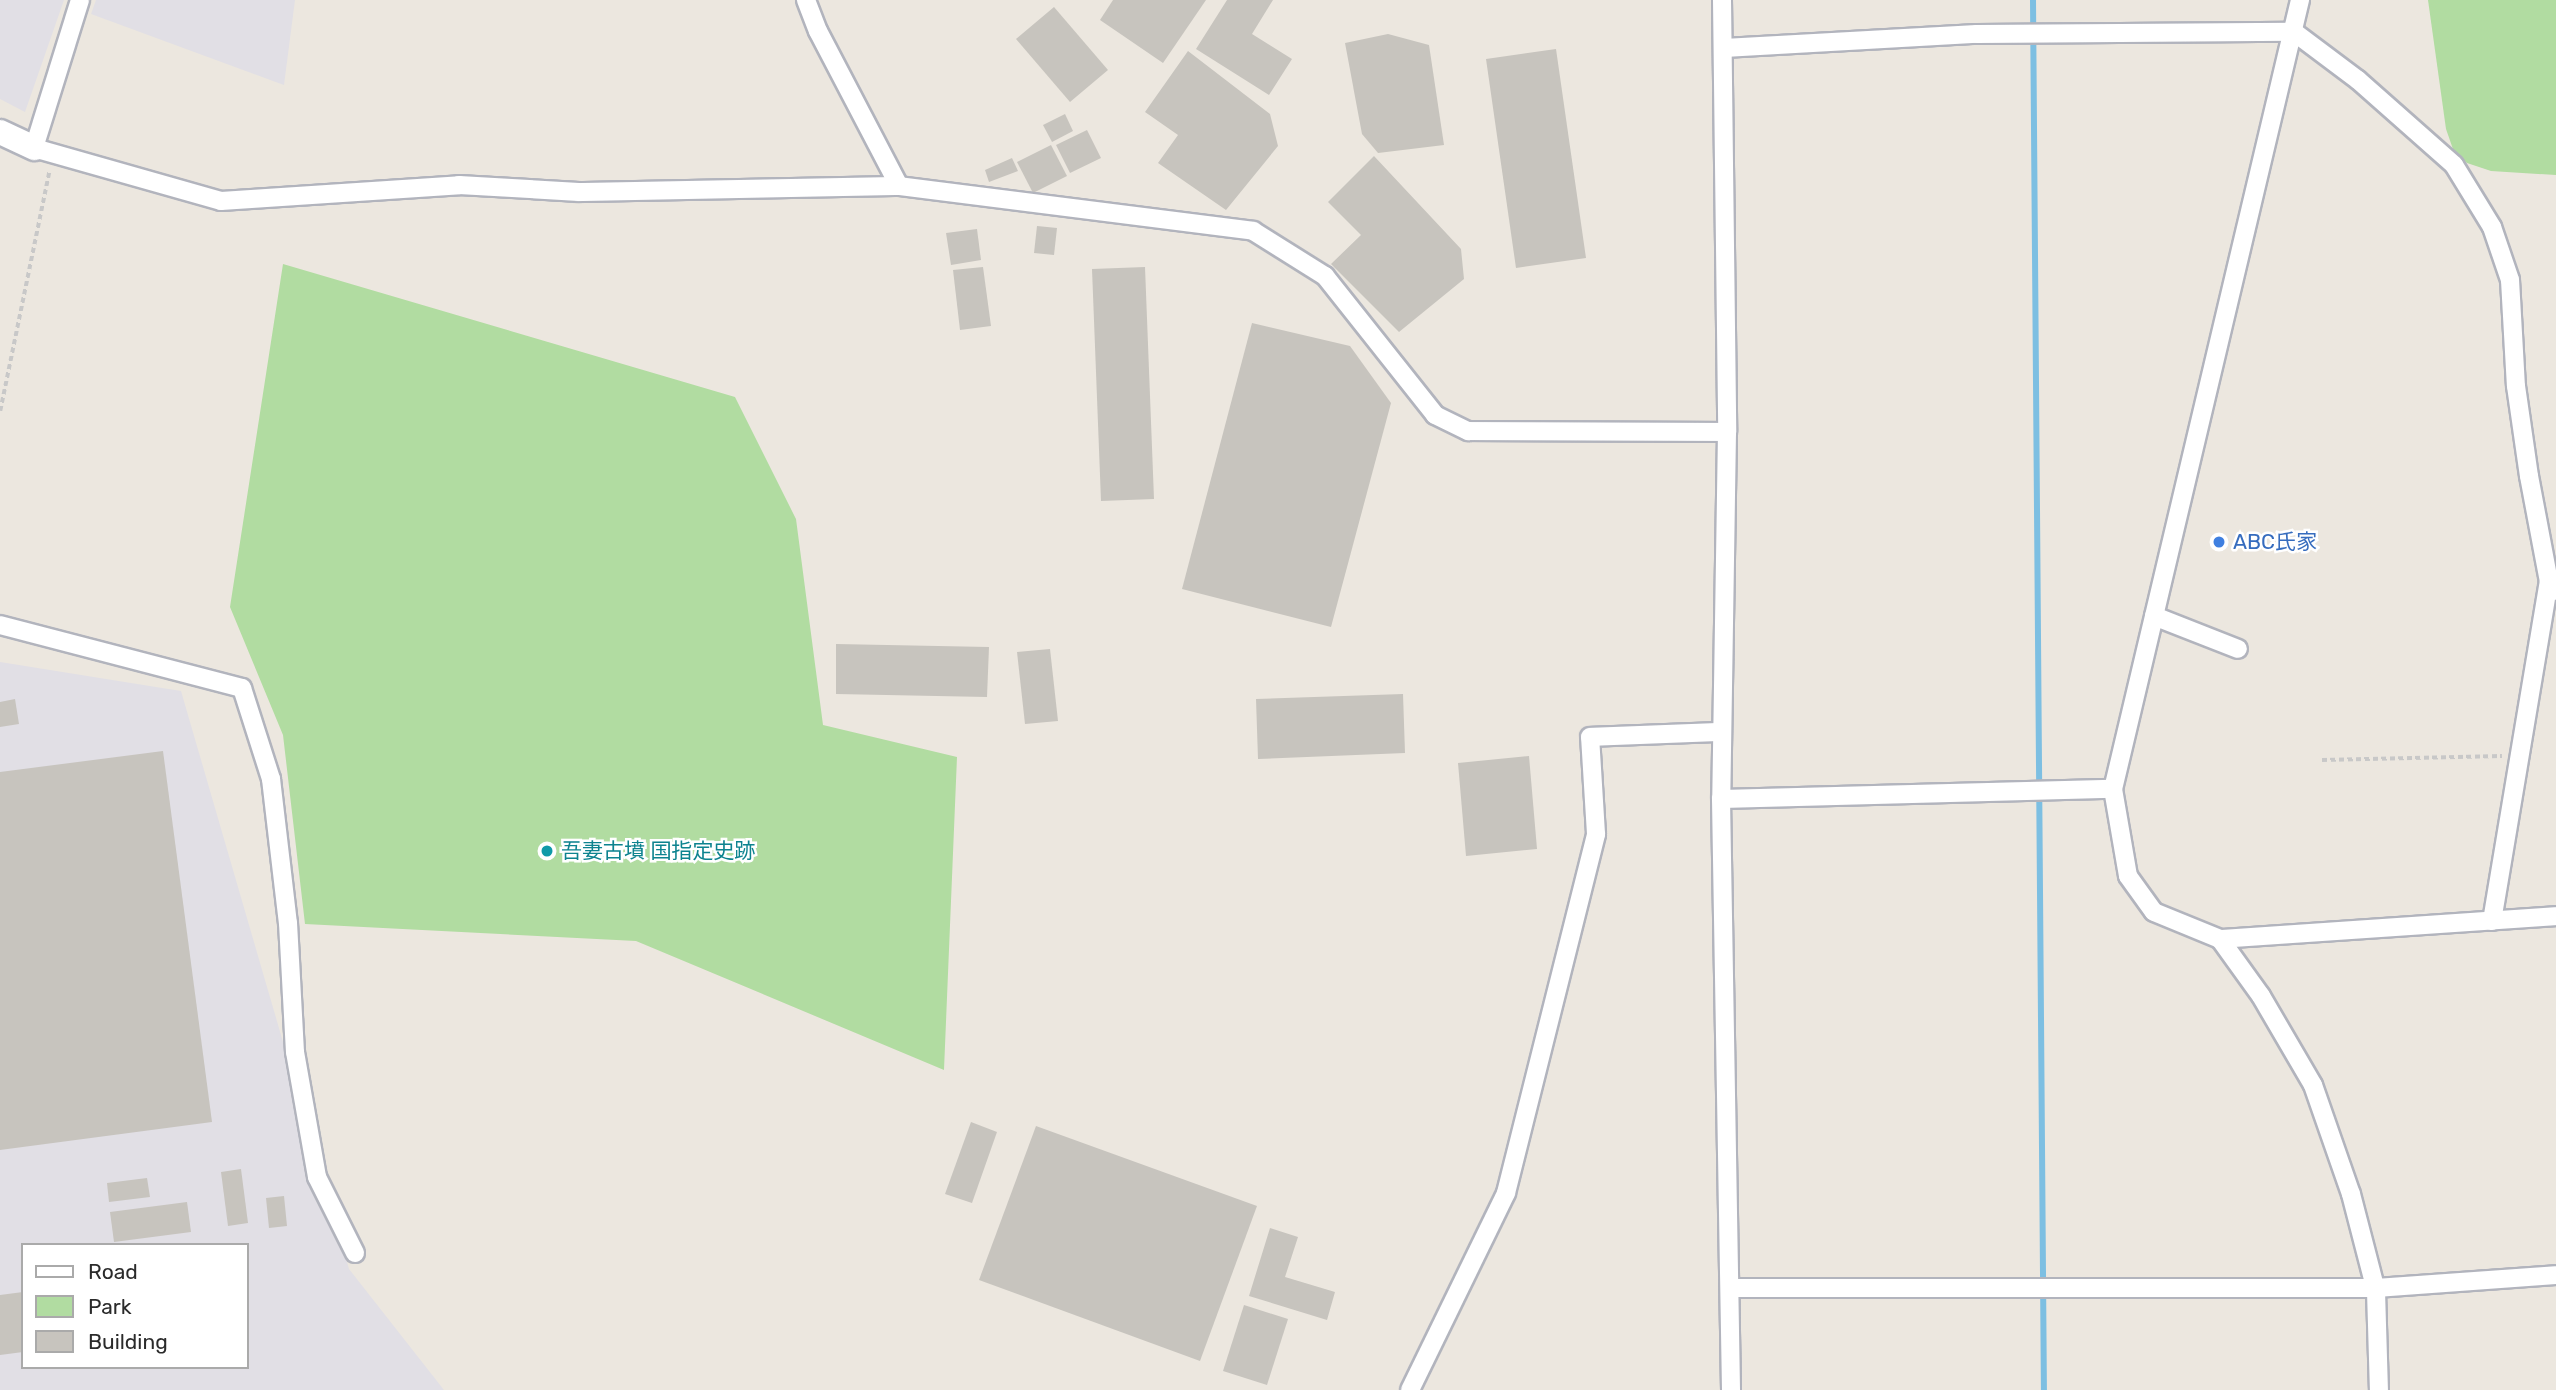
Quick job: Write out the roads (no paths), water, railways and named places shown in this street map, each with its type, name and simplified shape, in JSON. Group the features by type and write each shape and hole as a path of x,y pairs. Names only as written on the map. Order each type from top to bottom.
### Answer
{"street":[{"path":"44,150 80,0"},
{"path":"806,0 817,31 899,186"},
{"path":"1722,0 1727,432 1721,799 1732,1288 1731,1390"},
{"path":"2300,0 2113,789 2128,876 2154,912 2220,939 2556,916"},
{"path":"1724,48 1977,34 2294,32 2358,80 2454,164 2492,227 2510,280 2516,386 2552,587 2519,756 2492,920"},
{"path":"0,131 44,150 220,201 459,185 579,192 899,186 1253,231 1325,276 1435,415 1468,431 1727,432"},
{"path":"2154,616 2238,649"},
{"path":"0,625 242,688 271,779 288,923 295,1052 317,1177 355,1253"},
{"path":"1410,1390 1506,1193 1596,834 1590,737 1722,732"},
{"path":"1721,799 2113,789"},
{"path":"2220,939 2261,996 2313,1086 2351,1194 2376,1288 2379,1390"},
{"path":"1732,1288 2376,1288 2556,1275"}],"waterway":[{"path":"2033,0 2044,1390"}],"place":[{"name":"ABC氏家","path":"2219,542"},
{"name":"吾妻古墳 国指定史跡","path":"547,851"}]}
